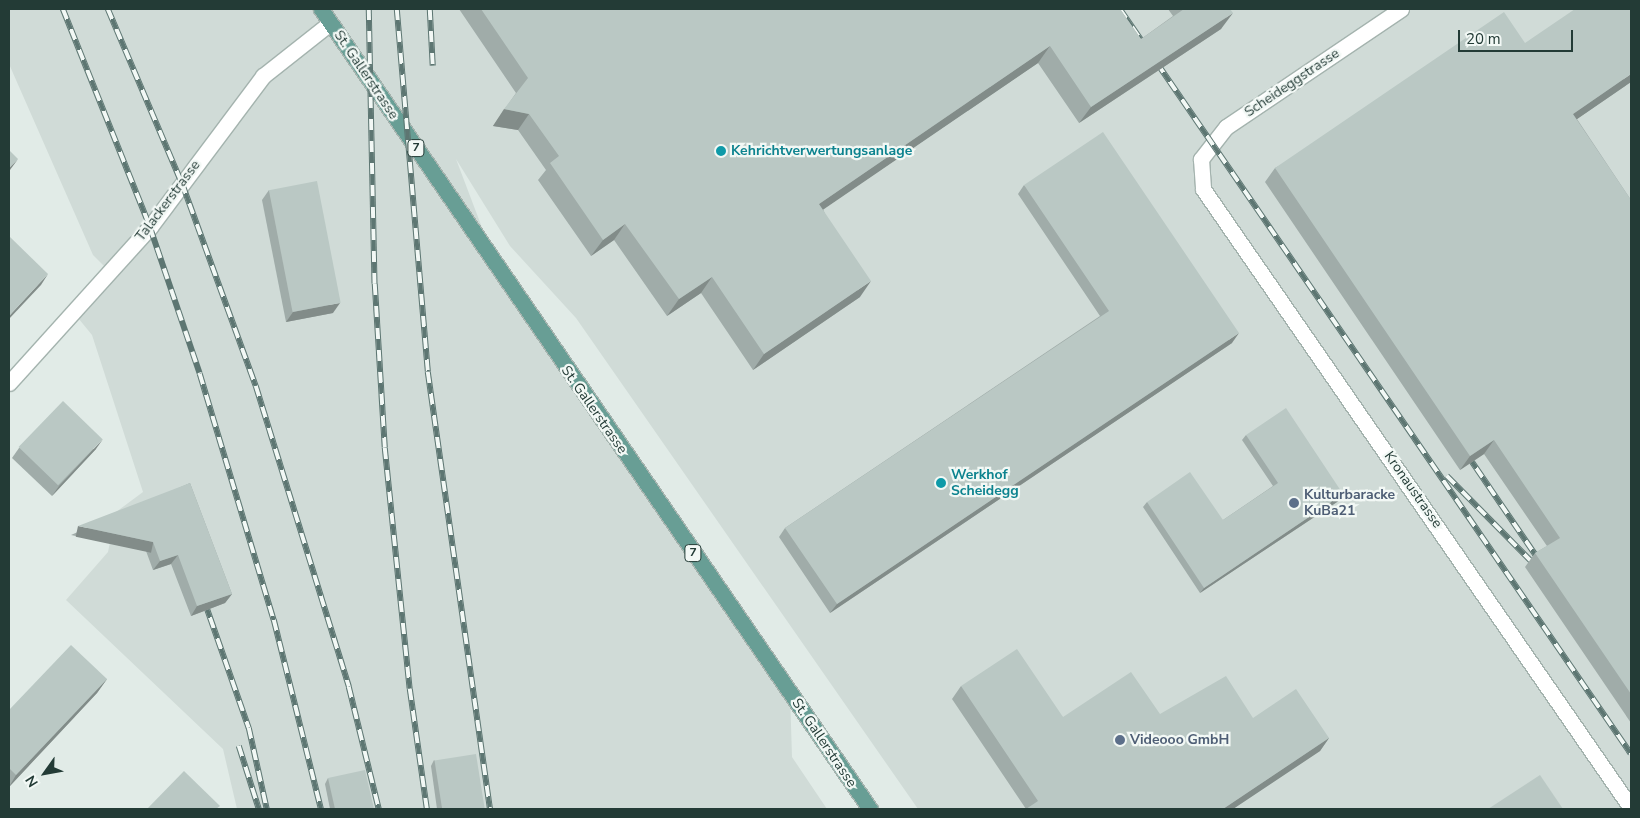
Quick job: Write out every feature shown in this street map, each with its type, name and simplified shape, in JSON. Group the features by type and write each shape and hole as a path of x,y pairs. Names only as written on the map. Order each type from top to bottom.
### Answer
{"main road":[{"name":"St. Gallerstrasse","path":"321,9 870,809"}],"street":[{"name":"Scheideggstrasse","path":"1199,170 1205,149 1226,127 1401,9"},
{"name":"Talackerstrasse","path":"9,383 150,227 263,76 330,23"},
{"name":"Kronaustrasse","path":"1199,170 1203,189 1631,808"}],"shaded area":[{"path":"9,9 1631,9 1631,809 918,809 576,318 510,246 456,159 500,275 790,693 792,757 827,809 237,809 223,749 66,600 108,552 116,512 143,492 92,335 74,313 111,273 93,255 9,64"}],"building":[{"name":"Kehrichtverwertungsanlage","path":"481,9 1120,9 1141,39 1184,9 1230,9 1233,13 1091,107 1050,46 819,204 871,281 764,354 712,277 679,299 625,224 603,240 550,163 559,156 529,114 504,109 528,78"},
{"path":"1575,9 1631,9 1631,74 1573,114 1631,200 1631,694 1535,553 1560,538 1494,440 1470,456 1275,168 1504,12 1525,43"},
{"name":"Werkhof Scheidegg","path":"1103,132 1239,333 837,604 785,528 1109,311 1024,185"},
{"path":"9,150 18,159 9,168"},
{"path":"317,181 341,303 293,312 269,190"},
{"path":"9,236 48,274 9,316"},
{"path":"63,401 103,439 58,485 19,447"},
{"name":"Kulturbaracke KuBa21","path":"1286,408 1343,494 1204,588 1147,502 1190,472 1223,520 1278,483 1246,435"},
{"path":"190,483 232,594 197,606 178,555 160,561 153,542 78,526"},
{"path":"71,645 107,679 16,775 9,768 9,710"},
{"path":"1017,649 1063,717 1131,672 1160,714 1226,676 1253,718 1296,689 1329,738 1223,809 1026,809 1038,801 961,686"},
{"path":"476,754 485,809 442,809 435,761"},
{"path":"365,770 374,809 335,809 328,778"},
{"path":"184,771 220,806 216,809 147,809"},
{"path":"1540,775 1563,809 1488,809"}],"railway":[{"path":"63,9 150,227 200,374 274,620 321,809"},
{"path":"108,9 182,183 256,386 349,687 379,809"},
{"path":"369,9 375,284 385,448 410,689 427,809"},
{"path":"397,9 428,372 490,809"},
{"path":"430,9 433,66"},
{"path":"1120,9 1631,754"},
{"path":"1464,450 1543,566"},
{"path":"1447,476 1539,569"},
{"path":"203,597 249,728 267,809"},
{"path":"239,746 259,809"}],"place":[{"name":"Kehrichtverwertungsanlage","path":"721,151"},
{"name":"Werkhof Scheidegg","path":"941,483"},
{"name":"Kulturbaracke KuBa21","path":"1294,503"},
{"name":"Videooo GmbH","path":"1120,740"}]}
